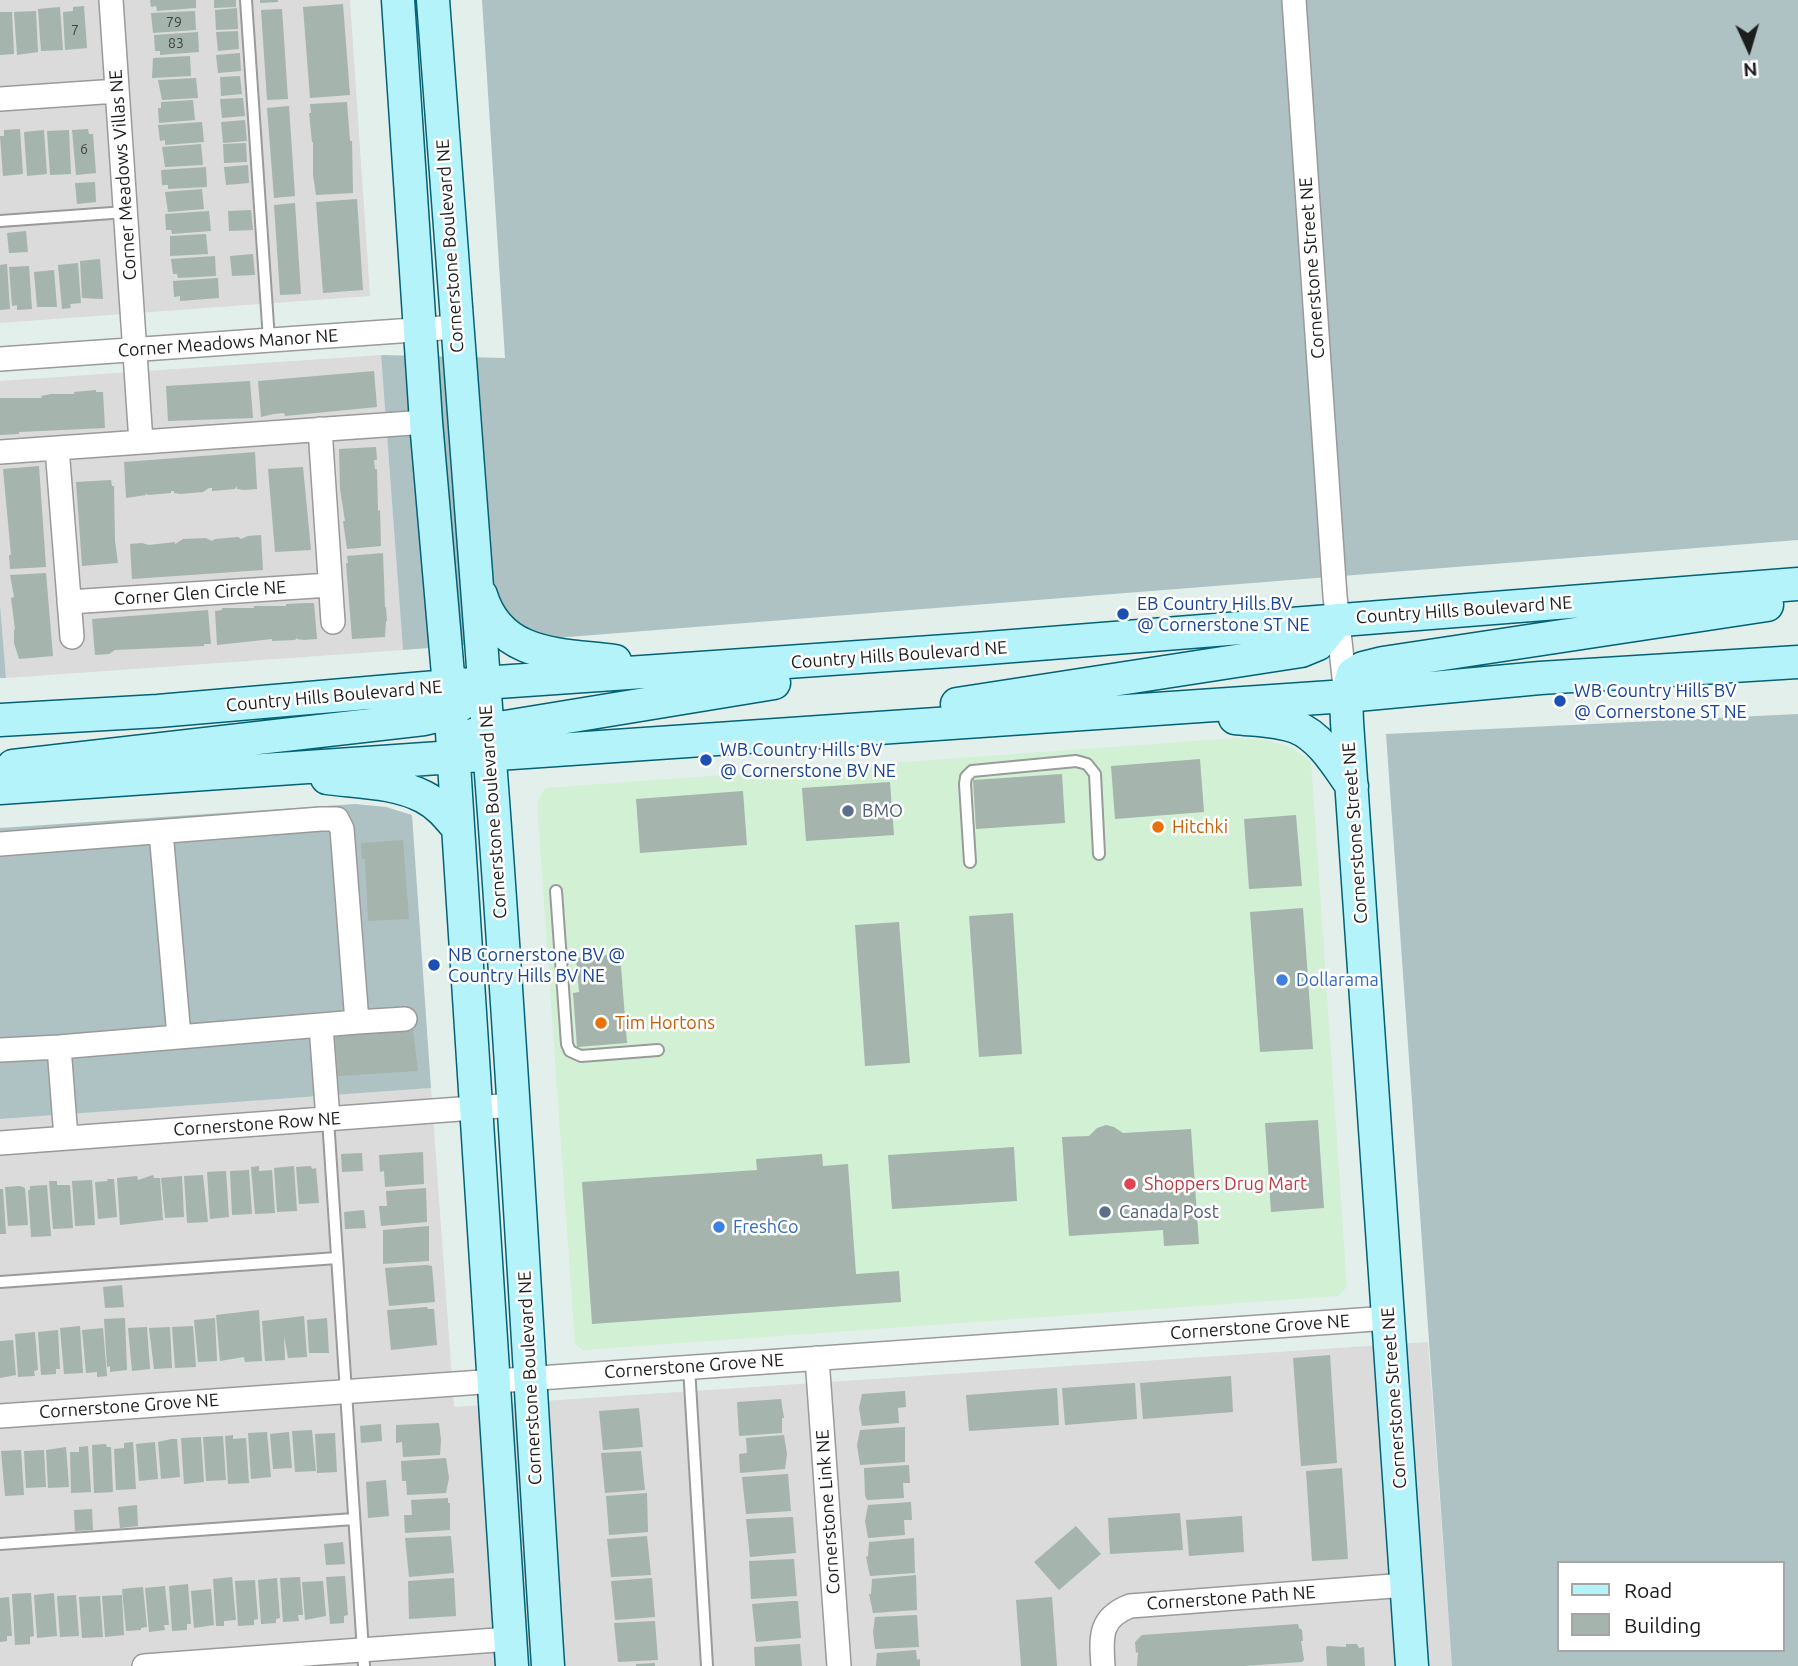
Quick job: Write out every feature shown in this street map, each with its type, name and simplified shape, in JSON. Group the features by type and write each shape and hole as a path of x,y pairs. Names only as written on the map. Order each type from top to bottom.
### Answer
{"main road":[{"name":"Cornerstone Boulevard NE","path":"398,0 477,1108 511,1652"},
{"name":"Cornerstone Boulevard NE","path":"433,0 514,1105 548,1666"},
{"path":"475,576 486,610 495,625 515,641 557,654 696,670"},
{"name":"Country Hills Boulevard NE","path":"0,720 449,699 483,683 975,649 1798,584"},
{"path":"1346,696 1353,674 1363,668 1383,663 1798,600"},
{"path":"826,731 899,713 1301,651 1318,644 1337,620"},
{"path":"488,741 975,649"},
{"path":"0,788 452,755 461,740 826,731 1346,696 1540,678 1798,662"},
{"name":"Cornerstone Street NE","path":"1346,696 1412,1666"},
{"path":"0,768 424,719 449,699"},
{"path":"1129,710 1209,715 1295,726 1327,752 1353,787"},
{"path":"0,733 158,711"},
{"path":"246,769 379,784 405,791 424,797 438,806 457,827"}],"street":[{"name":"Corner Meadows Villas NE","path":"111,0 135,350"},
{"name":"Cornerstone Street NE","path":"1294,0 1337,620 1346,696"},
{"path":"0,99 117,91"},
{"name":"Corner Meadows Manor NE","path":"0,359 456,327"},
{"path":"135,350 141,442"},
{"path":"0,452 426,422"},
{"path":"320,429 333,622"},
{"path":"57,448 72,637"},
{"name":"Corner Glen Circle NE","path":"69,602 330,585"},
{"path":"0,844 337,819 342,829 357,1022"},
{"path":"161,832 179,1037"},
{"path":"0,1050 405,1019"},
{"path":"321,1026 328,1119"},
{"path":"59,1047 66,1138"},
{"name":"Cornerstone Row NE","path":"0,1143 514,1105"},
{"name":"Cornerstone Grove NE","path":"0,1416 1389,1318"},
{"name":"Cornerstone Link NE","path":"817,1358 839,1666"},
{"name":"Cornerstone Path NE","path":"1103,1666 1102,1645 1107,1621 1116,1611 1130,1606 1406,1585"},
{"path":"144,1666 511,1652"}],"lane":[{"path":"246,0 269,340"},
{"path":"0,221 125,212"},
{"path":"970,862 965,784 966,777 972,771 1076,761 1087,764 1095,774 1099,854"},
{"path":"556,891 567,1044 570,1051 581,1056 659,1050"},
{"path":"328,1119 364,1658"},
{"path":"0,1282 337,1258"},
{"path":"689,1367 707,1666"},
{"path":"0,1544 354,1519"}],"shaded area":[{"path":"0,0 350,0 370,296 0,323"},
{"path":"482,0 1798,0 1798,540 403,650 381,355 505,358"},
{"path":"381,355 403,650 6,678 0,604 0,381"},
{"path":"0,604 6,678 0,678"},
{"path":"1798,714 1798,1666 1452,1666 1386,734"},
{"path":"1236,738 1266,740 1290,747 1311,761 1347,1287 1338,1296 583,1350 575,1344 537,803 545,788"},
{"path":"355,804 386,807 412,815 431,1088 0,1119 0,828"},
{"path":"431,1088 454,1407 1428,1342 1452,1666 0,1666 0,1119"}],"building":[{"path":"150,0 196,0 196,8 157,11 156,6 151,7"},
{"path":"214,0 236,0 236,7 214,8"},
{"path":"260,0 278,0 278,2 260,3"},
{"path":"343,4 350,95 310,98 303,7"},
{"path":"84,6 87,48 65,50 63,12"},
{"path":"60,7 63,50 41,51 38,9"},
{"path":"237,8 238,29 216,30 215,10"},
{"path":"282,9 288,99 267,100 261,10"},
{"path":"36,11 38,52 17,55 14,12"},
{"path":"195,11 196,30 153,33 151,13"},
{"path":"0,12 12,12 14,54 0,55"},
{"path":"238,31 239,49 218,51 216,32"},
{"path":"198,32 199,52 160,55 160,51 155,51 154,35"},
{"path":"240,53 241,71 218,73 216,55"},
{"path":"190,56 191,76 152,78 153,58"},
{"path":"240,76 242,94 221,96 220,77"},
{"path":"196,78 198,98 162,100 158,80"},
{"path":"243,98 245,116 222,118 220,99"},
{"path":"193,100 195,120 159,123 158,108 161,108 161,102"},
{"path":"347,102 352,141 353,193 316,195 310,104"},
{"path":"289,106 295,196 274,198 267,108"},
{"path":"245,120 247,141 223,143 221,122"},
{"path":"202,122 204,142 165,145 165,140 160,141 158,125"},
{"path":"20,129 23,174 3,176 0,136 4,136 4,130"},
{"path":"88,129 89,134 93,134 96,173 76,175 72,130"},
{"path":"44,130 47,174 27,176 24,132"},
{"path":"69,130 71,174 50,175 47,131"},
{"path":"246,143 247,162 224,163 223,144"},
{"path":"201,144 203,165 165,167 162,147"},
{"path":"248,165 249,183 226,185 224,167"},
{"path":"206,167 207,187 168,189 168,185 162,185 161,170"},
{"path":"95,182 96,202 77,204 75,183"},
{"path":"202,189 204,209 168,212 165,192"},
{"path":"357,199 363,290 323,293 316,202"},
{"path":"295,203 301,294 280,295 274,205"},
{"path":"251,210 253,230 229,231 228,211"},
{"path":"209,211 211,231 172,234 171,230 166,230 165,214"},
{"path":"26,231 28,252 9,253 7,233"},
{"path":"206,234 208,254 170,256 170,236"},
{"path":"253,254 255,275 232,276 230,256"},
{"path":"215,256 216,276 178,278 177,274 173,274 171,259"},
{"path":"100,259 103,299 82,298 80,261"},
{"path":"78,263 81,303 70,304 71,308 62,309 58,265"},
{"path":"7,264 10,309 0,310 0,265"},
{"path":"29,266 32,309 17,310 17,305 12,306 9,267"},
{"path":"54,270 57,307 37,307 34,272"},
{"path":"218,278 219,298 180,301 180,296 174,297 173,281"},
{"path":"374,371 377,407 261,417 258,381"},
{"path":"250,381 253,418 168,421 166,386"},
{"path":"96,390 103,392 105,428 0,435 0,398 42,398 41,396 51,394"},
{"path":"376,447 377,460 374,460 377,469 381,546 347,549 340,489 339,449"},
{"path":"255,452 257,489 237,489 237,486 235,489 212,491 212,488 209,488 203,492 180,494 174,491 148,495 145,493 146,495 126,498 124,462"},
{"path":"39,466 46,567 10,569 3,469"},
{"path":"303,467 311,550 275,552 268,469"},
{"path":"111,480 114,486 118,563 82,566 76,482"},
{"path":"261,535 263,570 132,579 130,544 175,544 183,539 206,538 212,541"},
{"path":"383,553 387,621 385,637 352,639 347,556"},
{"path":"46,573 53,656 19,659 14,643 11,598 14,597 10,575"},
{"path":"314,603 317,639 272,639 217,645 215,611 222,608"},
{"path":"208,610 211,644 115,650 109,654 95,655 92,619"},
{"path":"1200,759 1204,812 1115,819 1111,766"},
{"path":"1062,774 1065,823 976,829 973,780"},
{"name":"BMO","path":"890,782 894,835 806,841 802,788"},
{"path":"743,791 747,845 640,853 636,799"},
{"path":"1296,815 1302,886 1249,889 1244,819"},
{"path":"403,840 409,919 368,921 365,859 362,859 361,843"},
{"name":"Dollarama","path":"1303,908 1313,1049 1260,1052 1250,912"},
{"path":"1013,913 1022,1054 979,1057 969,916"},
{"path":"899,922 910,1063 865,1066 855,925"},
{"path":"620,954 627,1043 577,1047 573,993 579,992 576,958"},
{"path":"413,1029 418,1071 338,1076 335,1035"},
{"path":"1318,1120 1324,1208 1271,1212 1265,1123"},
{"name":"Shoppers Drug Mart","path":"1106,1125 1123,1133 1191,1129 1199,1244 1164,1246 1163,1230 1069,1236 1062,1137 1089,1136 1097,1128"},
{"path":"1014,1147 1017,1201 892,1209 888,1155"},
{"path":"423,1152 424,1184 385,1187 384,1171 380,1172 379,1155"},
{"path":"362,1153 363,1171 342,1172 341,1154"},
{"name":"FreshCo","path":"822,1154 823,1166 848,1164 856,1274 899,1271 901,1302 592,1324 582,1182 757,1170 756,1159"},
{"path":"259,1166 259,1171 272,1170 275,1213 255,1214 251,1167"},
{"path":"294,1166 297,1211 277,1212 274,1168"},
{"path":"311,1166 312,1169 316,1168 319,1203 299,1204 296,1167"},
{"path":"249,1170 252,1214 232,1215 230,1171"},
{"path":"226,1171 229,1217 210,1219 207,1172"},
{"path":"153,1175 154,1178 160,1178 163,1220 120,1225 117,1178 137,1176 138,1180"},
{"path":"203,1175 208,1222 187,1223 184,1176"},
{"path":"182,1176 184,1217 165,1218 161,1178"},
{"path":"107,1179 114,1179 117,1217 98,1219 95,1182 108,1181"},
{"path":"92,1180 95,1225 75,1226 72,1181"},
{"path":"49,1181 57,1181 57,1185 70,1185 73,1228 53,1229"},
{"path":"47,1185 51,1236 31,1237 28,1190 30,1186"},
{"path":"5,1187 25,1188 28,1225 8,1226"},
{"path":"426,1188 427,1222 381,1226 379,1206 387,1206 386,1191"},
{"path":"0,1189 3,1189 6,1234 0,1234"},
{"path":"364,1210 366,1228 345,1229 344,1212"},
{"path":"429,1226 429,1261 383,1264 383,1230"},
{"path":"432,1266 435,1302 389,1306 385,1268"},
{"path":"122,1285 124,1307 105,1308 103,1287"},
{"path":"427,1307 434,1309 437,1345 391,1350 387,1310"},
{"path":"259,1310 262,1361 245,1362 244,1357 220,1361 216,1315"},
{"path":"304,1316 307,1357 288,1358 284,1336 285,1360 265,1361 262,1321"},
{"path":"125,1318 127,1370 110,1372 110,1366 107,1367 104,1319"},
{"path":"215,1318 217,1361 198,1362 194,1320"},
{"path":"327,1318 329,1353 309,1353 307,1320"},
{"path":"80,1326 83,1373 64,1374 60,1328"},
{"path":"193,1326 196,1367 175,1368 172,1327"},
{"path":"147,1327 150,1369 132,1371 128,1328"},
{"path":"170,1327 172,1368 154,1369 149,1328"},
{"path":"103,1328 107,1376 97,1377 97,1372 86,1373 82,1330"},
{"path":"58,1330 60,1369 56,1369 56,1374 41,1375 38,1332"},
{"path":"35,1332 38,1370 34,1371 35,1376 18,1377 15,1334"},
{"path":"13,1340 16,1375 0,1378 0,1341"},
{"path":"1330,1355 1337,1463 1301,1466 1293,1358"},
{"path":"1231,1376 1233,1412 1143,1419 1140,1383"},
{"path":"1135,1383 1137,1419 1065,1425 1062,1388"},
{"path":"1057,1388 1059,1425 969,1431 966,1395"},
{"path":"905,1391 906,1407 898,1408 899,1423 862,1426 859,1408 862,1394"},
{"path":"781,1399 784,1418 782,1433 739,1436 737,1402"},
{"path":"639,1408 643,1447 603,1450 599,1411"},
{"path":"439,1423 440,1455 403,1457 402,1442 396,1443 396,1425"},
{"path":"381,1424 382,1441 361,1443 360,1426"},
{"path":"905,1427 905,1462 860,1465 857,1445 860,1430"},
{"path":"312,1430 316,1471 295,1472 292,1431"},
{"path":"267,1432 271,1477 251,1479 248,1433"},
{"path":"289,1432 292,1468 273,1469 270,1434"},
{"path":"335,1433 337,1472 317,1473 315,1434"},
{"path":"233,1435 233,1439 246,1438 249,1483 228,1484 225,1436"},
{"path":"784,1435 787,1454 785,1469 740,1473 739,1454 747,1453 746,1438"},
{"path":"223,1436 226,1480 206,1481 203,1437"},
{"path":"201,1437 204,1482 184,1484 181,1438"},
{"path":"177,1439 180,1477 161,1479 158,1442"},
{"path":"133,1442 136,1489 116,1490 114,1449 124,1448 124,1443"},
{"path":"155,1442 158,1479 139,1481 136,1444"},
{"path":"106,1444 111,1447 113,1492 94,1493 92,1445"},
{"path":"88,1446 91,1492 71,1493 70,1452 79,1452 79,1447"},
{"path":"66,1447 69,1487 48,1488 46,1450"},
{"path":"21,1450 24,1495 5,1496 1,1451"},
{"path":"44,1450 46,1487 26,1488 24,1451"},
{"path":"641,1451 645,1490 605,1493 601,1453"},
{"path":"446,1458 449,1478 446,1493 407,1495 406,1481 402,1481 401,1461"},
{"path":"909,1465 910,1483 903,1483 904,1498 867,1500 864,1468"},
{"path":"1342,1468 1348,1559 1312,1561 1306,1471"},
{"path":"788,1474 791,1511 746,1514 742,1477"},
{"path":"386,1480 389,1516 368,1518 366,1482"},
{"path":"647,1493 648,1532 609,1535 606,1496"},
{"path":"448,1498 450,1530 405,1533 404,1515 412,1515 411,1500"},
{"path":"911,1502 912,1520 904,1520 905,1535 868,1538 865,1521 868,1505"},
{"path":"137,1505 138,1526 120,1528 118,1507"},
{"path":"92,1509 93,1530 75,1531 74,1510"},
{"path":"1180,1513 1183,1550 1110,1554 1108,1518"},
{"path":"1242,1516 1244,1552 1189,1556 1186,1520"},
{"path":"793,1517 796,1553 750,1557 746,1519"},
{"path":"1076,1526 1101,1554 1059,1590 1034,1562"},
{"path":"451,1536 454,1573 409,1577 405,1538"},
{"path":"647,1536 651,1575 611,1577 607,1539"},
{"path":"914,1538 915,1573 870,1576 866,1557 869,1542"},
{"path":"343,1542 345,1564 326,1565 324,1544"},
{"path":"794,1559 797,1596 751,1599 749,1561"},
{"path":"916,1575 917,1610 873,1613 869,1594 872,1579"},
{"path":"345,1576 348,1615 344,1616 344,1623 330,1624 326,1577"},
{"path":"232,1577 236,1620 224,1621 224,1626 216,1626 213,1579"},
{"path":"300,1577 303,1615 298,1615 299,1621 283,1622 280,1578"},
{"path":"277,1578 280,1618 276,1619 276,1623 261,1624 258,1580"},
{"path":"454,1578 456,1616 409,1619 408,1581"},
{"path":"652,1578 655,1617 615,1620 611,1581"},
{"path":"255,1580 258,1619 254,1620 254,1625 238,1626 235,1581"},
{"path":"323,1581 326,1616 305,1620 302,1582"},
{"path":"188,1584 191,1624 187,1624 187,1630 172,1631 169,1586"},
{"path":"165,1586 169,1625 164,1625 165,1630 149,1632 145,1588"},
{"path":"143,1587 147,1627 126,1631 122,1589"},
{"path":"211,1589 214,1625 194,1628 191,1591"},
{"path":"31,1593 34,1636 30,1637 30,1644 15,1645 12,1594"},
{"path":"54,1593 57,1636 37,1638 34,1595"},
{"path":"76,1595 79,1636 60,1637 57,1596"},
{"path":"122,1595 124,1635 105,1637 102,1596"},
{"path":"100,1596 103,1637 82,1638 79,1597"},
{"path":"9,1597 12,1636 7,1636 7,1641 0,1642 0,1598"},
{"path":"1052,1597 1057,1666 1021,1666 1016,1600"},
{"path":"798,1601 801,1638 756,1642 752,1604"},
{"path":"917,1615 919,1647 875,1649 875,1617"},
{"path":"655,1621 658,1660 618,1662 614,1623"},
{"path":"1298,1624 1302,1630 1302,1662 1244,1666 1137,1666 1138,1652 1136,1653 1135,1642 1142,1635"},
{"path":"800,1644 802,1666 755,1666 754,1647"},
{"path":"1346,1644 1364,1647 1365,1666 1327,1666 1327,1646 1346,1647"},
{"path":"916,1650 920,1666 876,1666 877,1653"},
{"path":"655,1663 655,1666 636,1666 636,1664"}],"place":[{"name":"EB Country Hills BV @ Cornerstone ST NE","path":"1123,614"},
{"name":"WB Country Hills BV @ Cornerstone ST NE","path":"1560,701"},
{"name":"WB Country Hills BV @ Cornerstone BV NE","path":"706,760"},
{"name":"BMO","path":"848,811"},
{"name":"Hitchki","path":"1158,827"},
{"name":"NB Cornerstone BV @ Country Hills BV NE","path":"434,965"},
{"name":"Dollarama","path":"1282,980"},
{"name":"Tim Hortons","path":"601,1023"},
{"name":"Shoppers Drug Mart","path":"1130,1184"},
{"name":"Canada Post","path":"1105,1212"},
{"name":"FreshCo","path":"719,1227"}]}
